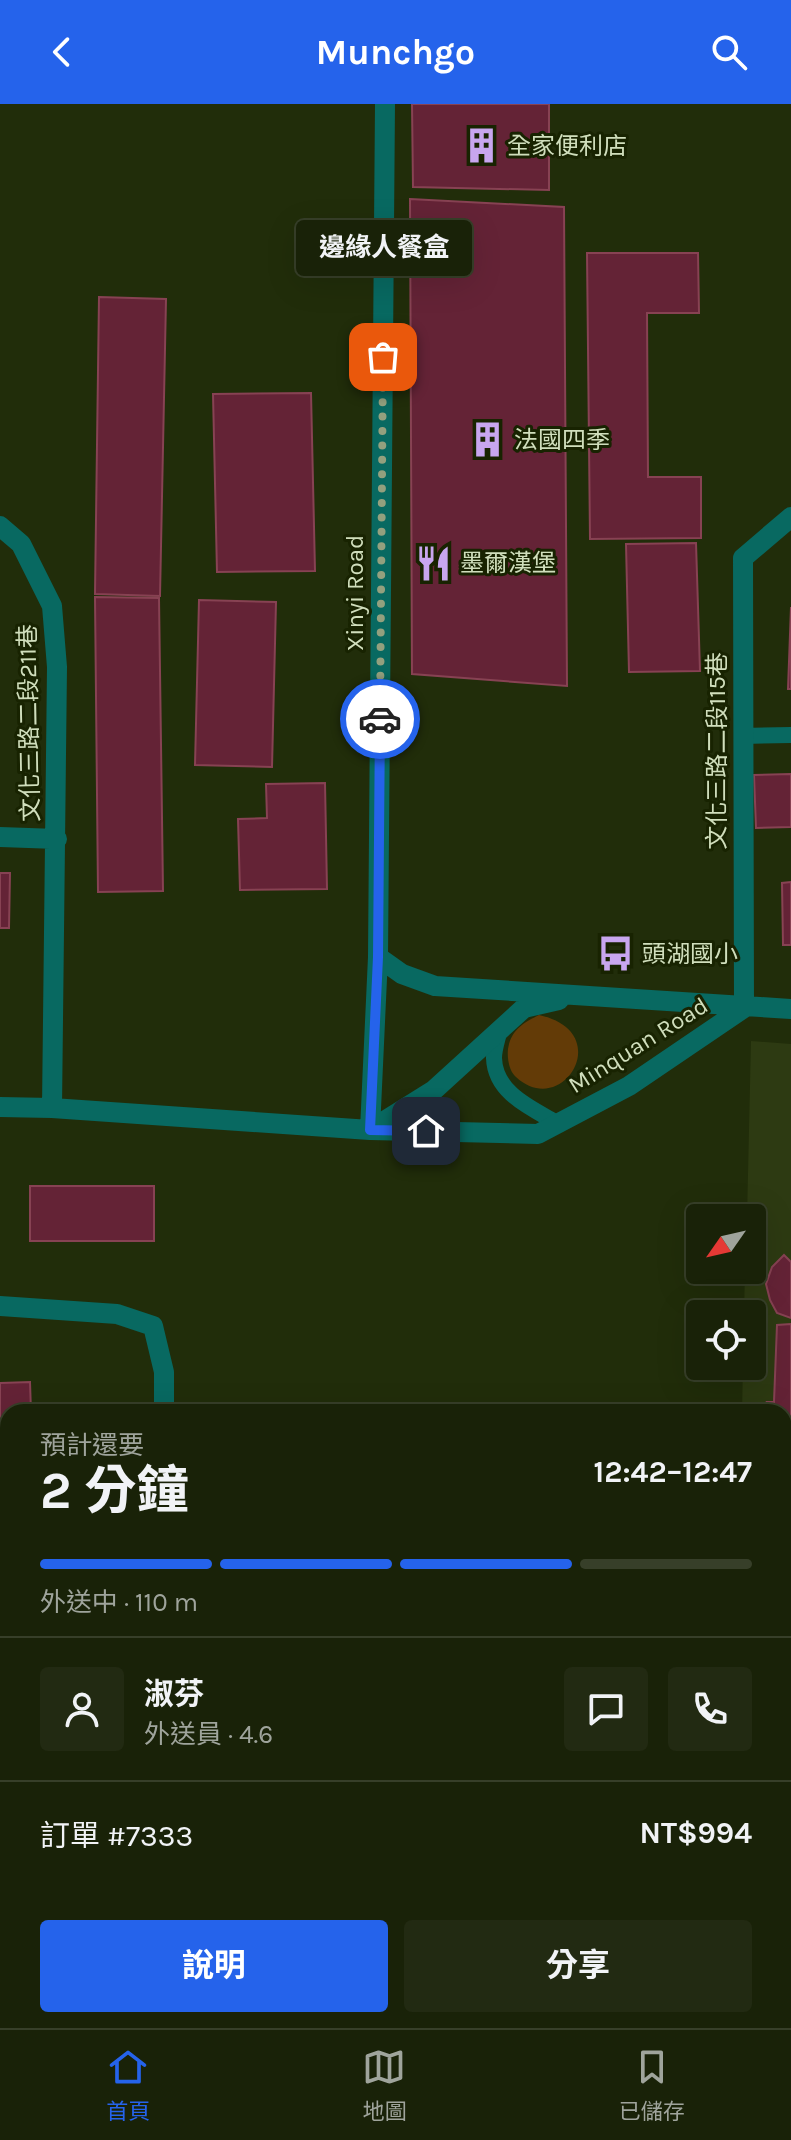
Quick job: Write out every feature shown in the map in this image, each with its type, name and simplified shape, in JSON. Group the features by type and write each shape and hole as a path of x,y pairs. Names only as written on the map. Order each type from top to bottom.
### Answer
{"street":[{"name":"Xinyi Road","path":"370,1130 378,957 385,104"},
{"name":"文化三路二段115巷","path":"744,1008 743,558 791,517"},
{"name":"文化三路二段211巷","path":"0,526 21,544 52,606 57,667 52,1108"},
{"name":"文化三路二段211巷","path":"0,837 57,839"},
{"name":"Minquan Road","path":"378,957 402,974 435,986 791,1009"},
{"name":"Minquan Road","path":"370,1130 434,1090 524,1008 582,995"},
{"name":"Minquan Road","path":"0,1107 370,1130 538,1134 629,1086 744,1008"},
{"path":"0,1306 117,1314 153,1326 164,1372 164,1404"}],"lane":[{"path":"742,736 791,735"},
{"path":"499,1033 494,1059 503,1088 557,1123"}],"shaded area":[{"path":"539,1015 562,1024 575,1038 578,1053 574,1068 564,1081 550,1088 533,1087 516,1077 508,1060 508,1049 515,1032"},
{"path":"751,1041 791,1044 791,1404 742,1404 743,1380 766,1380 766,1300 744,1300 745,1284 766,1284 766,1204 747,1204"}],"building":[{"name":"全家便利店","path":"412,104 549,104 549,190 413,187"},
{"name":"法國四季","path":"410,199 564,207 567,686 412,674"},
{"path":"587,253 698,253 699,313 647,313 648,477 701,477 701,538 590,539"},
{"path":"99,297 166,299 160,596 95,594"},
{"path":"311,393 315,571 217,572 213,394"},
{"path":"696,543 700,671 629,672 626,544"},
{"path":"95,597 159,598 163,891 98,892"},
{"path":"199,600 276,602 272,767 195,765"},
{"path":"791,607 791,689 788,689"},
{"path":"791,774 791,827 756,828 754,775"},
{"path":"325,783 327,889 240,890 238,819 267,818 266,784"},
{"path":"0,873 10,873 9,928 0,928"},
{"path":"791,882 791,945 783,945 782,883"},
{"path":"30,1186 154,1186 154,1241 30,1241"},
{"path":"784,1255 791,1262 791,1318 777,1313 770,1300 766,1284 772,1267"},
{"path":"791,1324 791,1404 767,1402 774,1402 777,1325"},
{"path":"30,1382 31,1404 0,1404 0,1383"}],"way so far":[{"path":"380,719 383,357"}],"place":[{"name":"全家便利店","path":"481,146"},
{"name":"邊緣人餐盒","path":"383,357"},
{"name":"法國四季","path":"488,440"},
{"name":"墨爾漢堡","path":"434,563"},
{"name":"頭湖國小","path":"616,954"}],"route":[{"path":"380,719 378,957 370,1130 426,1131"}]}
